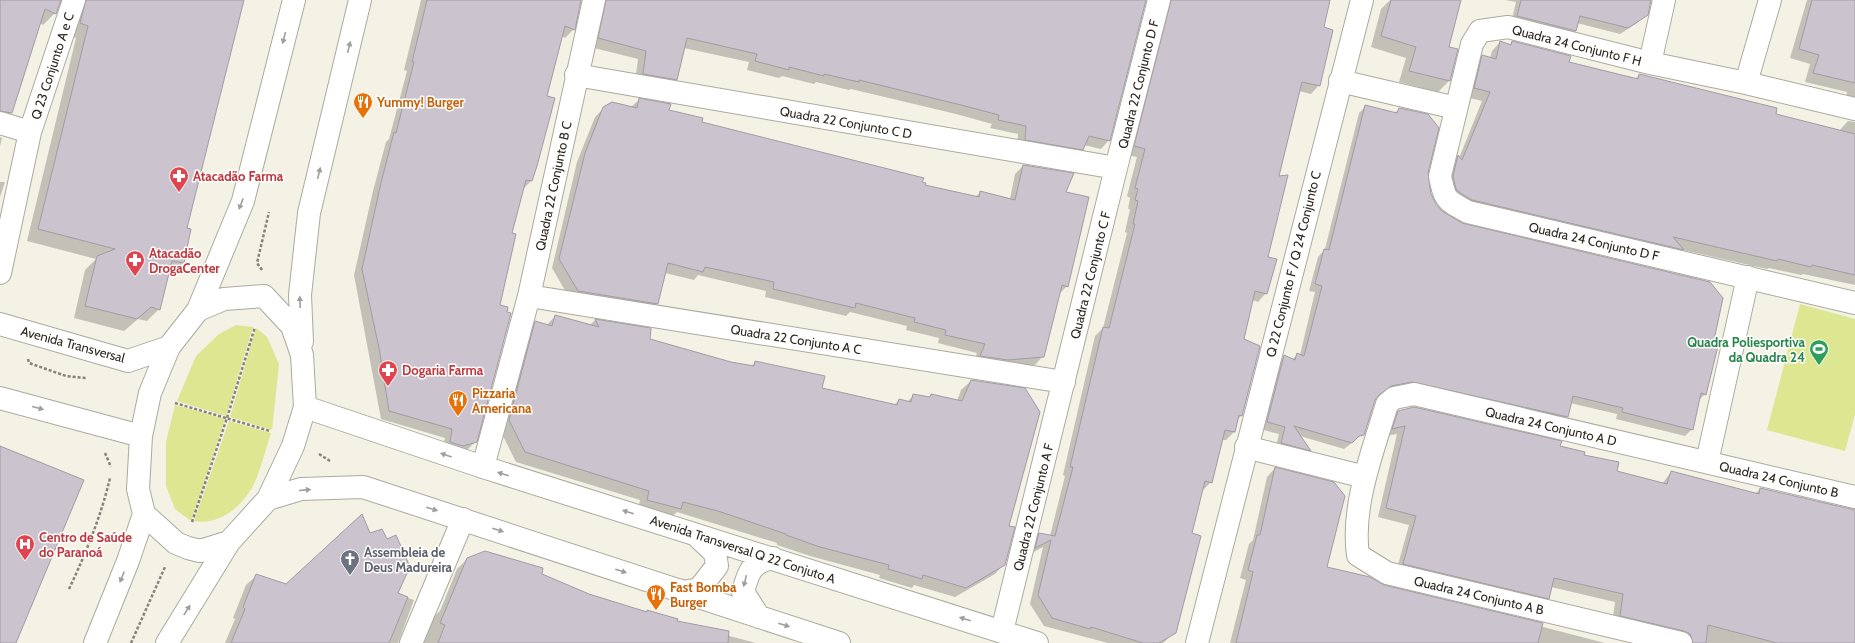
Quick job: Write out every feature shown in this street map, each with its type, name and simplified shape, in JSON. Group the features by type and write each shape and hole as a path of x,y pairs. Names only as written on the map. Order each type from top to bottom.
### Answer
{"street":[{"name":"Q 23 Conjunto A e C","path":"0,273 30,132 74,0"},
{"path":"95,643 128,560 144,514 138,489 142,436 150,393 169,347 198,310 243,201 294,0"},
{"path":"167,643 229,542 268,499 293,446 305,407 300,295 310,213 360,0"},
{"name":"Quadra 22 Conjunto B C","path":"483,467 529,296 576,75 594,0"},
{"name":"Quadra 22 Conjunto D F","path":"1116,168 1159,0"},
{"name":"Q 22 Conjunto F / Q 24 Conjunto C","path":"1197,643 1246,447 1362,0"},
{"path":"1650,63 1664,0"},
{"path":"1746,83 1770,0"},
{"name":"Quadra 24 Conjunto F H","path":"1456,108 1472,44 1480,31 1508,27 1650,63 1746,83 1855,109"},
{"name":"Quadra 22 Conjunto C D","path":"576,75 1116,168"},
{"path":"1340,81 1456,108"},
{"name":"Quadra 24 Conjunto D F","path":"1456,108 1440,176 1444,196 1450,202 1468,212 1855,303"},
{"path":"0,123 30,132"},
{"name":"Quadra 22 Conjunto C F","path":"1064,382 1116,168"},
{"path":"1707,462 1748,277"},
{"path":"198,310 224,299 264,296 292,326 302,355"},
{"name":"Quadra 22 Conjunto A C","path":"529,296 1064,382"},
{"name":"Avenida Transversal","path":"0,324 128,361 169,347"},
{"name":"Quadra 22 Conjunto A F","path":"1002,631 1064,382"},
{"name":"Quadra 24 Conjunto A D","path":"1394,398 1414,394 1707,462"},
{"path":"0,398 142,436"},
{"name":"Quadra 24 Conjunto A B","path":"1394,398 1387,404 1365,477 1355,536 1358,555 1387,573 1681,643"},
{"name":"Avenida Transversal Q 22 Conjuto A","path":"305,407 483,467 693,532 1037,643"},
{"path":"1246,447 1365,477"},
{"name":"Quadra 24 Conjunto B","path":"1707,462 1854,491"},
{"path":"268,499 302,489 363,487 462,518 840,643"},
{"path":"144,514 176,543 188,548 200,551 229,542"},
{"path":"411,643 462,518"},
{"path":"670,587 684,592 699,589 717,566 715,553 693,532"},
{"path":"759,617 743,592 748,573 763,560 773,558"}],"path":[{"path":"29,363 66,376"},
{"path":"150,393 173,402 273,433 293,446 321,454 363,487"},
{"path":"104,451 112,469"},
{"path":"69,589 82,561 104,503 111,476"}],"green space":[{"name":"Quadra Poliesportiva da Quadra 24","path":"1800,304 1855,319 1855,414 1845,451 1767,430"},
{"path":"236,325 253,327 226,416 177,401 196,356 219,334"},
{"path":"256,328 267,337 279,364 272,430 230,417"},
{"path":"175,405 225,419 191,521 175,509 166,486 166,442"},
{"path":"229,421 271,433 259,472 250,491 233,510 226,515 211,521 194,521"}],"building":[{"path":"0,0 61,0 56,14 45,9 12,113 0,111"},
{"path":"86,0 244,0 187,228 191,229 184,263 172,261 160,310 151,307 137,319 85,306 97,256 115,249 38,229 88,26 80,23"},
{"path":"427,0 581,0 575,30 565,26 547,96 555,98 537,166 532,181 526,180 512,233 516,234 500,305 508,307 507,312 511,313 477,442 463,446 450,442 452,429 389,411 379,348 362,269 381,183 394,132 396,133 414,62 412,62"},
{"path":"606,0 1146,0 1110,141 1089,136 1083,150 1025,140 1026,126 998,120 999,115 859,80 859,82 824,74 824,76 789,67 789,70 755,61 757,54 687,38 677,80 643,74 646,51 598,38"},
{"path":"1171,0 1330,0 1324,27 1333,30 1320,86 1302,82 1279,176 1288,175 1268,257 1277,259 1267,294 1255,291 1244,339 1260,346 1242,416 1239,415 1235,432 1225,430 1212,483 1205,481 1192,533 1201,536 1176,633 1159,643 1143,643 1091,627 1090,629 1052,618 1038,595 1051,540 1035,548 1039,533 1055,536 1073,467 1070,467 1103,327 1109,328 1135,224 1133,224 1138,201 1135,200 1138,189 1135,188 1145,149 1134,146"},
{"path":"1391,0 1461,0 1449,47 1458,49 1450,81 1409,71 1416,47 1381,36"},
{"path":"1521,0 1651,0 1648,15 1628,28 1580,16 1576,31 1517,16"},
{"path":"1812,0 1855,0 1855,83 1813,73 1819,55 1799,49"},
{"path":"1500,41 1511,45 1512,41 1571,56 1569,62 1638,79 1639,74 1777,108 1776,114 1855,134 1855,275 1812,265 1811,267 1778,259 1777,261 1673,237 1684,250 1472,200 1462,194 1456,189 1453,176 1458,155 1462,160 1490,92 1474,88 1482,55 1496,59"},
{"path":"639,98 671,104 669,110 703,118 702,122 924,178 922,182 926,183 925,185 979,197 980,191 1015,200 1023,165 1074,173 1066,192 1089,197 1068,287 1062,285 1044,357 1008,360 980,356 985,344 945,335 946,330 914,322 915,318 856,303 855,308 773,289 774,282 705,267 703,272 668,263 658,304 578,291 559,259 585,153 603,107 612,102 637,108"},
{"path":"1365,105 1397,113 1399,108 1428,114 1439,128 1428,173 1431,194 1442,211 1462,223 1710,282 1723,298 1714,340 1719,342 1706,395 1701,393 1693,430 1622,412 1623,408 1573,396 1568,417 1412,382 1391,386 1379,395 1375,400 1364,435 1359,436 1352,443 1294,426 1311,451 1281,443 1285,427 1267,422 1284,355 1295,360 1297,353 1304,356 1322,286 1315,284 1324,249 1329,250"},
{"path":"555,315 599,327 595,319 651,328 650,339 731,362 754,366 755,361 825,376 822,388 897,405 899,399 911,402 913,394 930,397 931,394 962,401 971,380 1025,388 1040,412 1009,526 1015,527 1005,565 966,588 923,575 922,579 888,569 889,565 820,547 718,511 683,502 681,509 647,500 649,491 525,452 509,420 535,321 552,326"},
{"path":"1414,407 1562,441 1560,446 1585,452 1584,455 1619,462 1617,471 1667,484 1671,471 1759,494 1760,488 1855,510 1855,643 1777,643 1708,625 1706,643 1693,643 1690,634 1684,631 1620,616 1623,594 1554,578 1549,599 1403,564 1416,516 1386,508 1405,426 1392,429 1398,411"},
{"name":"Centro de Saúde do Paranoá","path":"0,446 84,480 16,643 0,643"},
{"path":"1275,467 1334,482 1345,496 1327,567 1370,577 1384,585 1543,623 1538,643 1236,643 1253,572 1248,570 1257,535 1260,535"},
{"path":"362,514 370,533 382,529 387,539 396,535 410,567 398,593 408,597 389,643 231,643 245,609 243,607 256,574 286,584"},
{"path":"485,551 543,568 542,574 589,594 647,612 647,610 678,619 677,621 729,631 728,643 438,643 445,625 440,623 467,558"}],"place":[{"name":"Yummy! Burger","path":"363,119"},
{"name":"Atacadão Farma","path":"179,193"},
{"name":"Atacadão DrogaCenter","path":"135,277"},
{"name":"Quadra Poliesportiva da Quadra 24","path":"1819,366"},
{"name":"Dogaria Farma","path":"388,387"},
{"name":"Pizzaria Americana","path":"458,417"},
{"name":"Centro de Saúde do Paranoá","path":"25,561"},
{"name":"Assembleia de Deus Madureira","path":"350,576"},
{"name":"Fast Bomba Burger","path":"656,611"}]}
